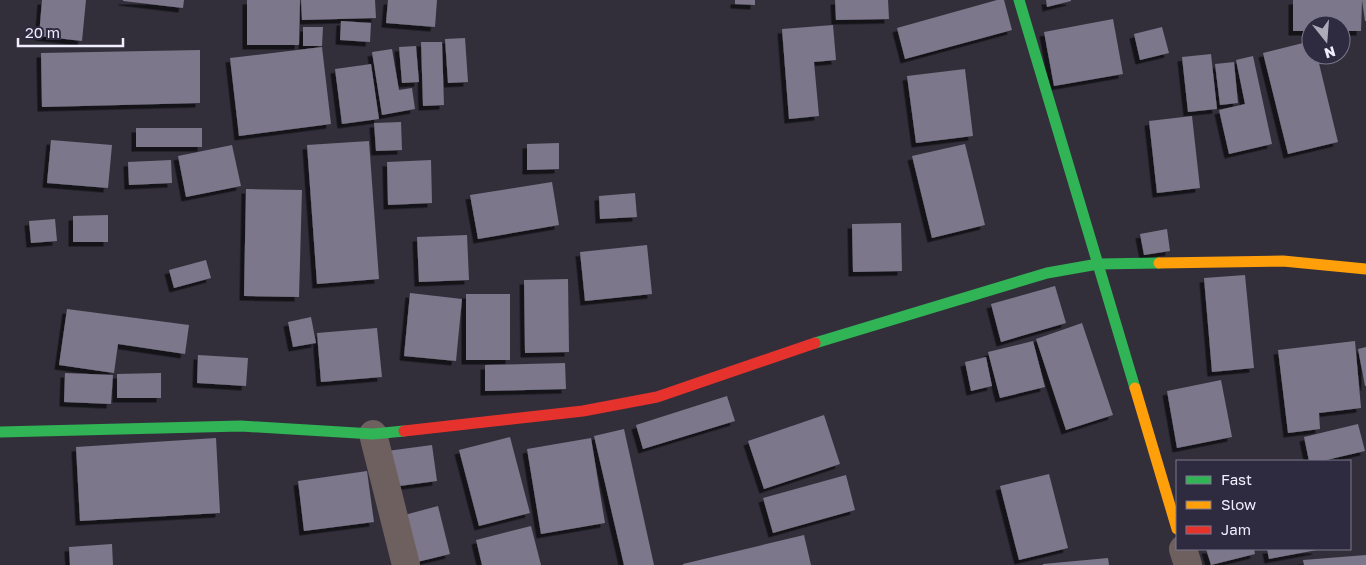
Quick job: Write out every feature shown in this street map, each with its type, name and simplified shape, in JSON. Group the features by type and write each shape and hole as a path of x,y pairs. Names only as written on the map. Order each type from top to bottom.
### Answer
{"street":[{"path":"1018,0 1176,526"},
{"path":"0,432 241,426 373,434 583,411 657,397 806,345 1047,273 1098,264 1283,260 1366,270"},
{"path":"373,434 406,565"},
{"path":"1183,550 1188,565"}],"building":[{"path":"42,0 86,0 82,41 39,36"},
{"path":"123,0 184,0 183,8"},
{"path":"247,0 300,0 299,45 247,45"},
{"path":"301,0 375,0 376,18 302,20"},
{"path":"388,0 437,0 435,27 386,23"},
{"path":"735,0 755,0 755,5 735,4"},
{"path":"835,0 888,0 889,19 836,20"},
{"path":"997,0 1004,0 1012,30 905,59 897,28"},
{"path":"1046,0 1071,0 1071,1 1047,7"},
{"path":"1293,0 1362,0 1361,31 1351,31 1351,15 1301,15 1301,31 1293,31"},
{"path":"1362,0 1366,0 1366,21 1365,21"},
{"path":"1113,19 1123,74 1054,86 1044,32"},
{"path":"341,21 371,23 370,42 340,40"},
{"path":"833,25 836,60 814,62 819,116 789,119 782,29"},
{"path":"303,27 323,27 322,46 303,46"},
{"path":"1162,27 1169,53 1140,60 1134,34"},
{"path":"465,38 468,82 448,83 445,39"},
{"path":"421,42 442,42 444,105 423,106"},
{"path":"1301,44 1301,65 1319,65 1338,142 1288,154 1263,53"},
{"path":"416,46 419,82 402,83 399,47"},
{"path":"322,47 331,124 239,136 230,58"},
{"path":"392,49 399,90 412,88 415,109 382,115 372,52"},
{"path":"200,50 200,103 42,107 41,53"},
{"path":"1211,54 1217,109 1188,112 1182,57"},
{"path":"1253,56 1272,144 1229,154 1219,110 1245,104 1236,60"},
{"path":"1234,62 1238,103 1220,105 1215,64"},
{"path":"371,64 379,119 342,124 335,69"},
{"path":"965,69 973,136 916,143 907,76"},
{"path":"1192,116 1200,188 1157,193 1149,121"},
{"path":"401,122 402,150 376,151 374,123"},
{"path":"136,128 202,128 202,147 136,147"},
{"path":"51,140 112,145 108,188 47,183"},
{"path":"369,141 379,279 317,284 307,145"},
{"path":"559,143 559,169 527,170 527,144"},
{"path":"965,144 985,225 932,238 912,156"},
{"path":"232,145 241,186 186,197 178,156"},
{"path":"171,160 172,183 129,185 128,162"},
{"path":"431,160 432,203 388,205 387,162"},
{"path":"552,182 559,225 478,239 470,195"},
{"path":"246,189 302,190 299,297 244,296"},
{"path":"635,193 637,217 600,219 599,196"},
{"path":"108,215 108,242 73,242 73,216"},
{"path":"55,219 57,241 31,243 29,221"},
{"path":"901,223 902,271 853,272 852,224"},
{"path":"1167,229 1170,251 1144,255 1140,234"},
{"path":"467,235 469,280 419,282 417,237"},
{"path":"647,245 652,294 585,301 580,252"},
{"path":"206,260 211,278 174,288 169,270"},
{"path":"1245,275 1254,368 1212,372 1204,278"},
{"path":"568,279 569,352 525,353 524,280"},
{"path":"1055,286 1066,323 1001,342 991,304"},
{"path":"410,293 462,299 456,361 404,356"},
{"path":"466,294 510,294 510,360 466,360"},
{"path":"67,309 189,325 185,354 118,344 114,373 59,365"},
{"path":"311,317 316,343 293,347 288,322"},
{"path":"1082,323 1113,415 1066,430 1036,339"},
{"path":"377,328 382,377 321,382 317,333"},
{"path":"1033,341 1045,387 1000,398 988,352"},
{"path":"1355,341 1361,408 1319,413 1320,429 1288,433 1278,350"},
{"path":"1366,347 1366,386 1365,386 1358,349"},
{"path":"198,355 248,358 246,386 197,383"},
{"path":"986,357 992,386 971,391 965,362"},
{"path":"565,363 566,389 485,391 485,365"},
{"path":"65,373 113,375 111,404 64,402"},
{"path":"161,373 161,398 117,398 117,374"},
{"path":"1221,380 1232,437 1177,448 1167,391"},
{"path":"727,396 735,421 643,449 636,425"},
{"path":"824,415 840,464 764,489 748,441"},
{"path":"1358,424 1365,451 1326,460 1309,460 1304,437"},
{"path":"624,429 654,565 624,565 594,436"},
{"path":"510,437 530,513 479,526 459,450"},
{"path":"216,438 220,513 80,521 76,447"},
{"path":"591,438 605,523 541,534 527,449"},
{"path":"432,445 437,481 392,487 387,451"},
{"path":"367,471 374,522 304,531 298,481"},
{"path":"1049,474 1068,548 1019,560 1000,486"},
{"path":"846,475 855,510 773,533 763,498"},
{"path":"438,506 450,554 409,564 397,517"},
{"path":"531,526 541,565 482,565 476,540"},
{"path":"804,535 811,565 683,565 683,564"},
{"path":"112,544 113,565 70,565 69,547"},
{"path":"1206,550 1254,550 1255,554 1211,565"},
{"path":"1267,550 1317,550 1269,559"},
{"path":"1366,555 1366,565 1304,565 1303,560"},
{"path":"1108,558 1109,565 1043,565 1043,564"}],"traffic: fast":[{"path":"1019,0 1135,388"},
{"path":"815,343 1047,273 1098,264 1159,263"},
{"path":"0,432 241,426 373,434 404,431"}],"traffic: slow":[{"path":"1159,263 1283,261 1366,269"},
{"path":"1135,388 1176,526"}],"traffic: jam":[{"path":"404,431 583,411 657,397 815,343"}]}
